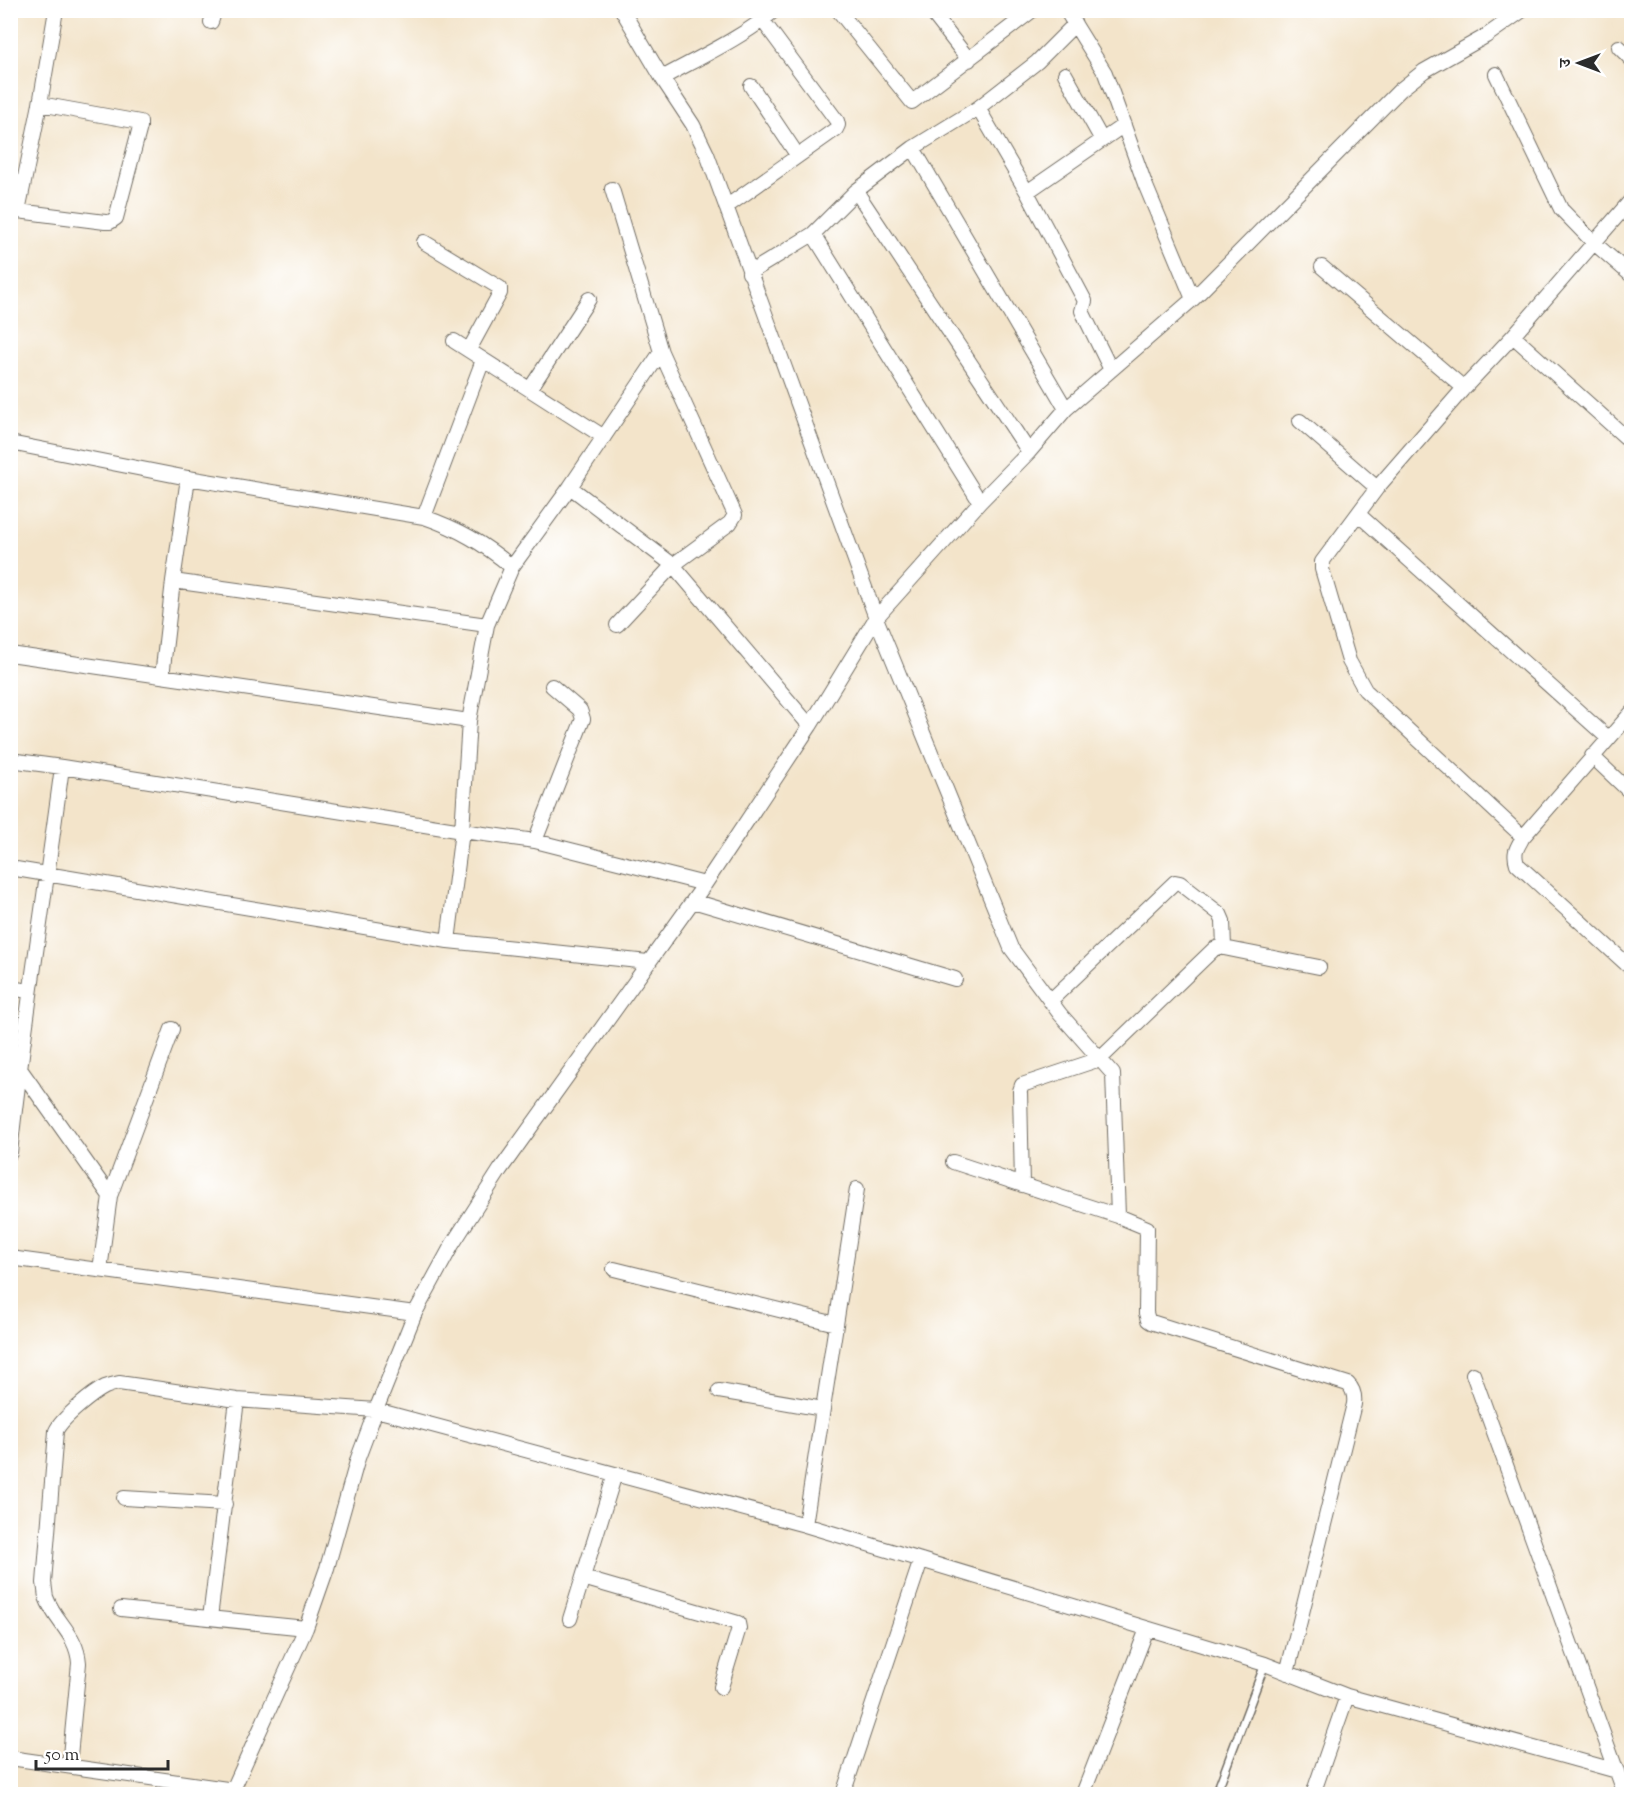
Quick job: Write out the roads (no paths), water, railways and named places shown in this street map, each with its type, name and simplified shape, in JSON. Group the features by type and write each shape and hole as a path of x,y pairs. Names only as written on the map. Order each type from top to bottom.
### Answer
{"street":[{"path":"40,104 140,122 114,220 105,222 14,210 40,104 56,10"},
{"path":"622,10 693,125 706,154 876,618 1011,948 1050,1001 1113,1074 1118,1216"},
{"path":"662,78 731,40 775,10"},
{"path":"838,10 912,102 1033,10"},
{"path":"930,10 969,60"},
{"path":"1066,10 1105,73 1144,184 1193,299"},
{"path":"10,1758 233,1792 306,1628 327,1568 358,1458 376,1410 415,1313 452,1245 500,1170 705,884 810,726 876,618 1066,409 1193,299 1400,90 1424,71 1486,36 1523,10"},
{"path":"726,207 836,129 838,125 762,21"},
{"path":"749,273 813,234 856,192 914,148 978,108 1037,62 1075,24"},
{"path":"1619,47 1632,60"},
{"path":"1065,74 1102,140"},
{"path":"1496,74 1555,200 1571,221 1632,276"},
{"path":"752,86 798,156"},
{"path":"978,108 1085,301 1082,311 1111,370"},
{"path":"1026,192 1124,125"},
{"path":"914,148 1066,409"},
{"path":"612,189 661,352 735,515 730,523 673,565 617,625"},
{"path":"856,192 1029,452"},
{"path":"1523,837 1365,690 1353,671 1322,569 1322,562 1377,488 1464,388 1514,336 1632,199"},
{"path":"813,234 981,502"},
{"path":"424,242 500,288 500,293 469,350"},
{"path":"1322,267 1464,388"},
{"path":"530,389 589,299"},
{"path":"1514,336 1632,443"},
{"path":"454,340 604,437"},
{"path":"448,941 462,831 469,721 487,625 512,567 661,352"},
{"path":"424,517 483,360"},
{"path":"1300,421 1377,488"},
{"path":"10,443 188,478 424,517 449,525 472,537 512,567"},
{"path":"163,676 173,581 188,478"},
{"path":"570,486 673,565 810,726"},
{"path":"1358,514 1608,738"},
{"path":"173,581 487,625"},
{"path":"10,654 469,721"},
{"path":"535,841 583,719 580,710 552,686"},
{"path":"1632,712 1523,837 1514,856 1517,864 1632,969"},
{"path":"1592,756 1632,794"},
{"path":"10,760 535,841 705,884"},
{"path":"10,1153 29,991 62,767"},
{"path":"10,868 448,941 648,962"},
{"path":"1050,1001 1175,882 1180,883 1220,914 1223,921 1224,946"},
{"path":"693,901 955,979"},
{"path":"1022,1185 1020,1088 1025,1084 1100,1059 1214,949 1224,946 1319,967"},
{"path":"10,988 29,991"},
{"path":"100,1270 110,1196 172,1029"},
{"path":"20,1069 110,1196"},
{"path":"953,1162 1145,1226 1148,1230 1146,1313 1148,1320 1348,1384 1352,1388 1355,1396 1354,1404 1287,1673"},
{"path":"805,1525 857,1189"},
{"path":"10,1258 415,1313"},
{"path":"614,1269 836,1324"},
{"path":"1473,1374 1625,1794"},
{"path":"69,1766 80,1663 73,1638 46,1597 44,1583 55,1438 58,1425 99,1390 119,1383 237,1400 376,1410 805,1525 1265,1664 1347,1696 1617,1771"},
{"path":"719,1391 823,1409"},
{"path":"210,1618 237,1400"},
{"path":"570,1619 615,1474"},
{"path":"124,1498 225,1504"},
{"path":"843,1794 921,1560"},
{"path":"583,1578 738,1623 739,1628 721,1688"},
{"path":"121,1608 306,1628"},
{"path":"1083,1794 1147,1629"},
{"path":"1313,1794 1347,1696"}],"lane":[{"path":"1216,1794 1265,1664"}]}
